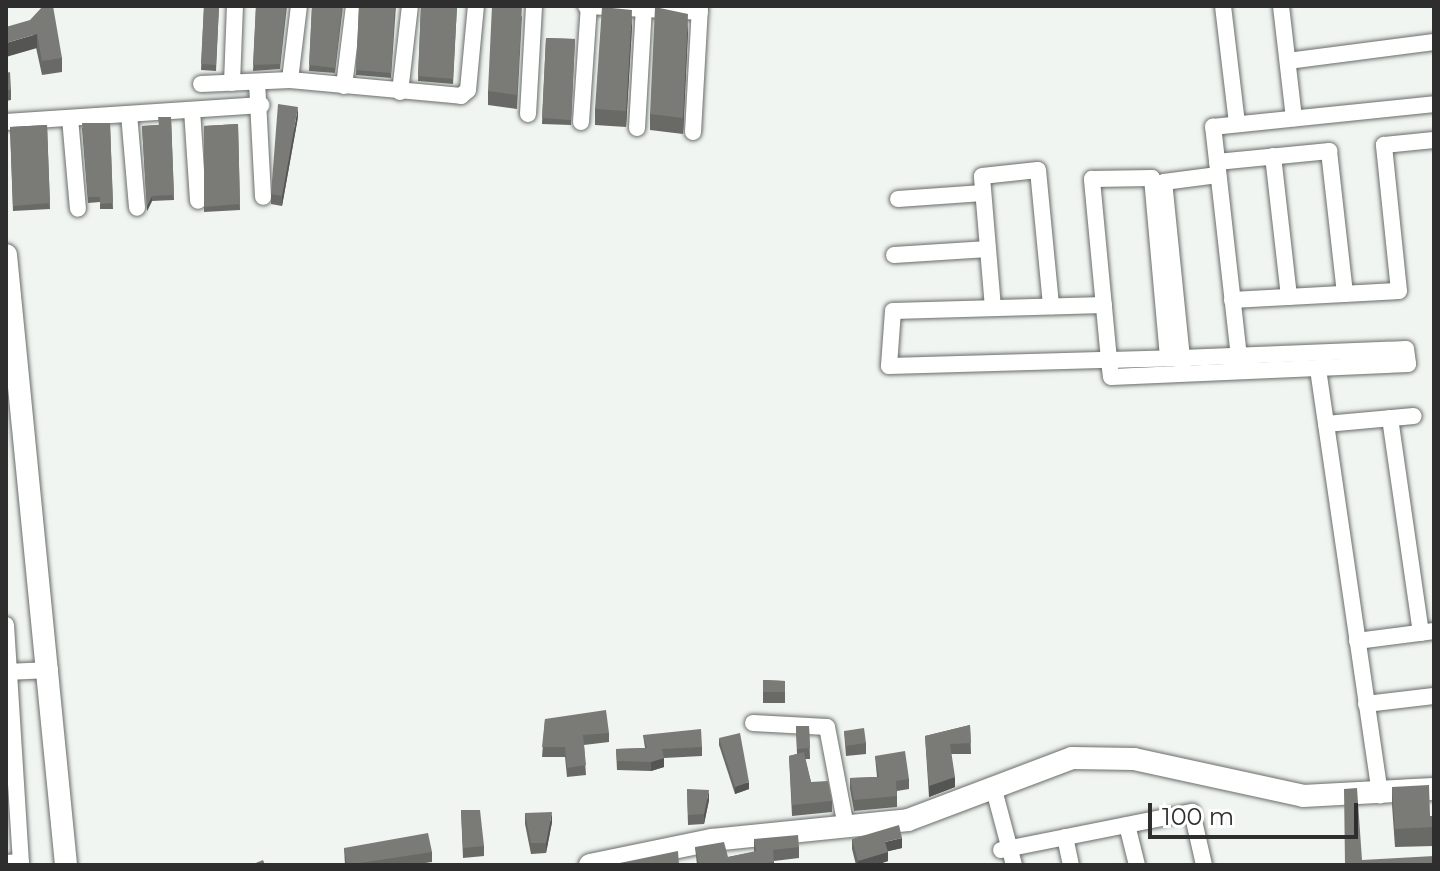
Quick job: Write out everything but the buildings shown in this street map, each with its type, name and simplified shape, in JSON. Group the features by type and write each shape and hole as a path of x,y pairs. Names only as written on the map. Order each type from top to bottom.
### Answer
{"street":[{"path":"232,83 235,6"},
{"path":"290,80 299,6"},
{"path":"344,86 354,6"},
{"path":"400,92 410,6"},
{"path":"201,84 290,80 400,92 465,94 476,6"},
{"path":"528,114 534,6"},
{"path":"581,122 588,6 700,9 693,132"},
{"path":"1223,6 1237,124"},
{"path":"1281,6 1294,118"},
{"path":"637,128 644,7"},
{"path":"1288,61 1434,42"},
{"path":"257,82 261,105 263,197"},
{"path":"1240,363 1213,127 1434,104"},
{"path":"6,122 261,105"},
{"path":"192,110 198,201"},
{"path":"129,114 137,208"},
{"path":"70,118 78,209"},
{"path":"1232,300 1399,291 1384,145 1434,140"},
{"path":"1178,363 1164,182 1273,156 1329,151 1345,294"},
{"path":"1273,156 1289,297"},
{"path":"993,308 982,176 1038,170 1051,306"},
{"path":"1178,363 1152,178 1092,179 1111,377 1178,363 1240,363 1318,369 1408,364 1406,349 1240,363"},
{"path":"898,199 983,193"},
{"path":"894,255 988,249"},
{"path":"6,255 50,670 66,865"},
{"path":"1104,305 893,311 889,366 1109,360"},
{"path":"1318,369 1380,796"},
{"path":"1326,424 1414,416"},
{"path":"1357,641 1428,632 1390,418"},
{"path":"6,625 21,862 6,863"},
{"path":"8,672 50,670"},
{"path":"1366,704 1434,696"},
{"path":"753,723 827,727 846,827"},
{"path":"590,865 712,840 846,827 931,814 1054,762 1111,758 1283,793 1380,796 1434,789"},
{"path":"993,786 1005,854 1014,865"},
{"path":"1005,854 1065,837 1192,812 1204,865"},
{"path":"1127,825 1137,865"},
{"path":"1065,837 1071,865"}]}
